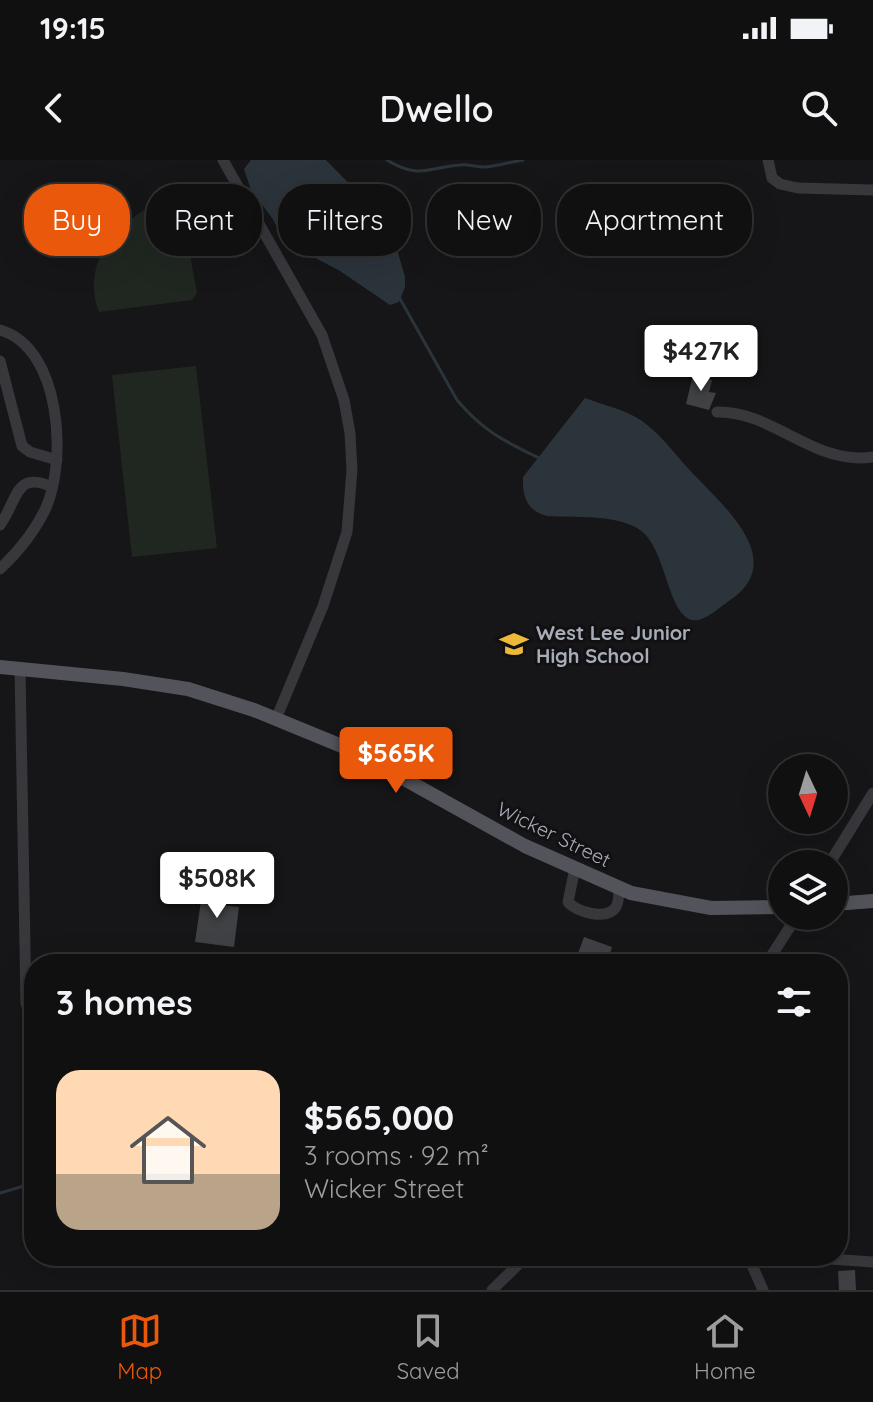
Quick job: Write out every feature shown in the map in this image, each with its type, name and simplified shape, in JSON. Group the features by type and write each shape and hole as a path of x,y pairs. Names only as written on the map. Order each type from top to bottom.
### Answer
{"main road":[{"name":"Wicker Street","path":"0,667 188,689 276,719 354,751 525,846 631,893 711,908 768,907"},
{"path":"848,903 873,901"}],"street":[{"path":"223,160 322,335 344,400 350,433 352,470 347,532 323,606 276,719"},
{"path":"768,160 772,178 789,187 873,190"},
{"path":"0,330 15,334 34,351 44,372 53,407 57,460 45,509 31,532 0,569"},
{"path":"0,361 22,446 30,452 57,460"},
{"path":"717,412 746,414 833,455 873,457"},
{"path":"0,525 21,485 27,482 43,483 52,487"},
{"path":"20,669 25,954"},
{"path":"838,850 873,793"},
{"path":"575,868 568,895 568,902 574,909 595,913 613,910 617,906 619,887"},
{"path":"772,954 788,930"},
{"path":"848,1260 873,1262"},
{"path":"492,1290 517,1266"},
{"path":"752,1266 763,1290"}],"shaded area":[{"path":"251,160 326,160 350,184 278,184 278,229 262,205 262,184 249,184 244,169"},
{"path":"146,209 146,256 190,256 197,293 192,300 99,312 94,291 100,256 130,256 130,220"},
{"path":"312,256 399,256 405,287 399,302 390,305"},
{"path":"196,366 217,548 132,557 112,375"},
{"path":"585,398 636,417 648,426 743,530 751,549 753,567 747,585 706,617 692,620 683,615 655,549 637,528 616,520 547,516 527,502 523,477"}],"building":[{"path":"693,375 712,380 709,392 716,393 709,410 686,404"},
{"path":"213,879 224,881 220,905 239,907 234,947 195,942 201,901 210,902"},
{"path":"584,937 612,947 610,954 578,954"},
{"path":"855,1270 856,1290 839,1290 838,1271"}],"waterway":[{"path":"387,160 416,171 463,165 485,167 523,160"},
{"path":"399,297 457,400 495,434 539,458"},
{"path":"0,1193 24,1186"}],"place":[{"name":"West Lee Junior High School","path":"514,644"}]}
